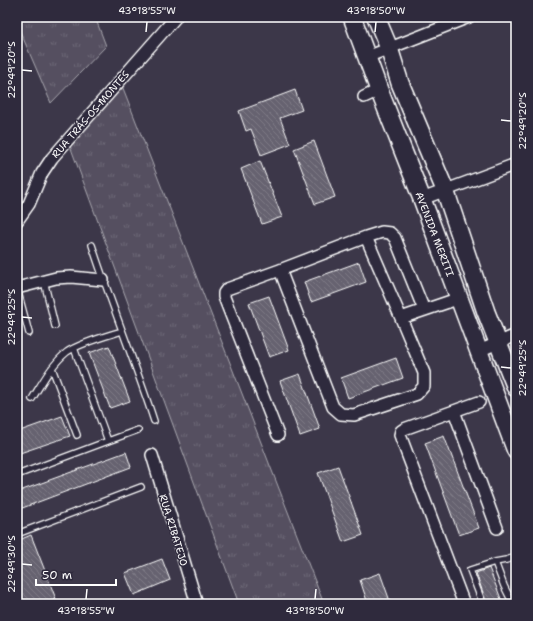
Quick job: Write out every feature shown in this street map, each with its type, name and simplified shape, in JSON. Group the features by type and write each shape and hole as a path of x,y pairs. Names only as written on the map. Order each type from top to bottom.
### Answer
{"main road":[{"name":"AVENIDA MERITI","path":"352,17 367,56 372,94 422,199 516,451"},
{"path":"376,17 389,48 400,83 445,190 486,312 516,388"}],"street":[{"name":"RUA TRÁS-OS-MONTES","path":"17,220 28,204 42,173 52,158 176,17"},
{"path":"367,56 469,17"},
{"path":"422,199 516,164"},
{"path":"278,435 224,297 224,293 227,289 382,232 390,233 395,238 424,310"},
{"path":"280,270 333,407 341,414 354,415 417,394 424,386 424,373 366,238"},
{"path":"17,288 56,278 71,277 104,280"},
{"path":"401,318 460,298"},
{"path":"479,350 516,335"},
{"path":"464,604 400,435 401,431 404,429 479,402"},
{"path":"454,411 497,528"},
{"name":"RUA RIBATEJO","path":"152,455 197,604"}],"lane":[{"path":"92,245 154,421"},
{"path":"44,281 55,326"},
{"path":"17,288 29,333"},
{"path":"32,399 52,368 67,352 96,339 122,330"},
{"path":"74,348 108,441"},
{"path":"52,368 77,435"},
{"path":"17,475 138,430"},
{"path":"17,534 141,487"},
{"path":"483,604 470,570 516,557"},
{"path":"495,562 511,600 516,602"}],"green space":[{"path":"17,17 95,17 106,46 51,103 17,24"},
{"path":"121,83 324,604 239,604 69,143"}],"building":[{"path":"295,90 302,110 280,118 290,144 261,155 251,129 246,131 239,111"},
{"path":"314,141 335,197 315,204 294,149"},
{"path":"260,161 282,217 262,224 241,169"},
{"path":"359,262 366,282 311,302 304,282"},
{"path":"269,296 289,350 269,357 249,303"},
{"path":"109,346 130,401 110,408 89,353"},
{"path":"396,358 403,378 348,398 341,378"},
{"path":"300,374 320,429 300,436 280,381"},
{"path":"62,416 70,436 17,454 17,432"},
{"path":"444,436 479,528 459,535 425,443"},
{"path":"126,452 131,467 17,510 17,492"},
{"path":"338,466 363,535 343,542 318,473"},
{"path":"31,535 56,599 44,604 19,604 17,598 17,541"},
{"path":"162,559 170,580 134,595 125,573"},
{"path":"489,568 503,604 487,604 476,573"},
{"path":"380,573 391,604 368,604 360,580"}]}
